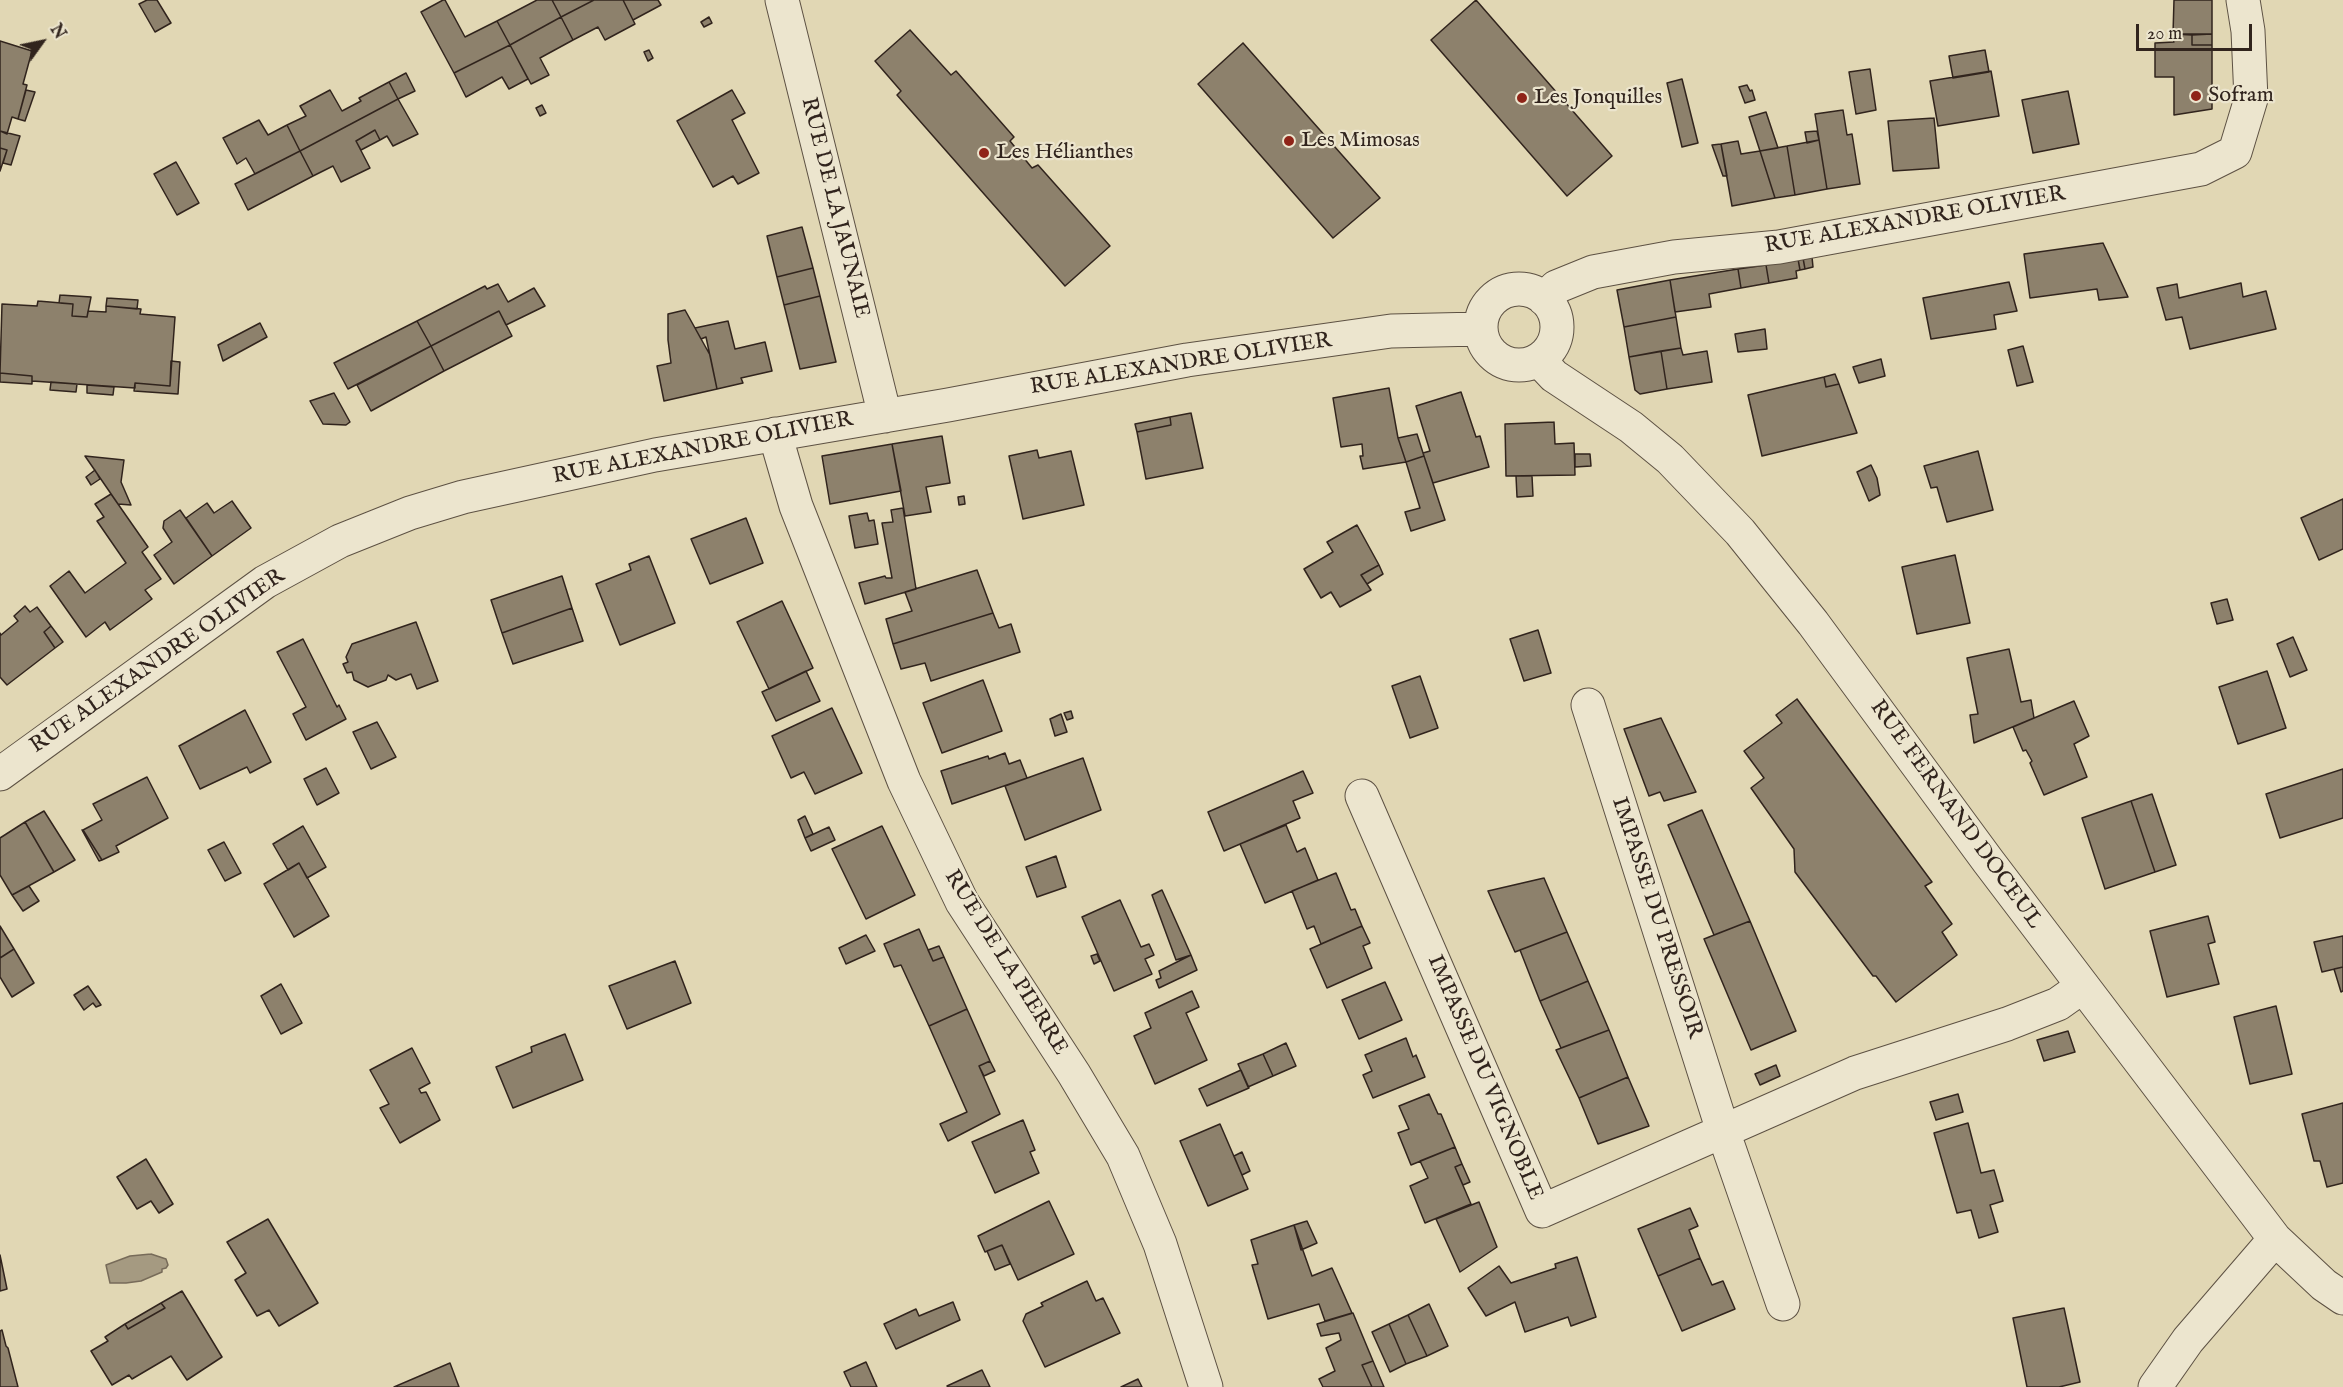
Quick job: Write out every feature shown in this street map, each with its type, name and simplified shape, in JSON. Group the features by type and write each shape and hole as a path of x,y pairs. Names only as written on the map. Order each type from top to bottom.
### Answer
{"street":[{"name":"RUE DE LA JAUNAIE","path":"782,0 885,416"},
{"name":"RUE ALEXANDRE OLIVIER","path":"1544,299 1556,287 1593,272 1674,257 1779,248 2202,169 2235,152 2251,99 2248,31 2243,0"},
{"path":"1520,289 1532,291 1544,299 1552,308 1557,331 1548,352 1539,360 1527,365 1513,366 1500,361 1490,353 1483,342 1480,329 1486,306 1495,297 1507,291 1520,289"},
{"name":"RUE ALEXANDRE OLIVIER","path":"0,774 265,582 340,541 411,513 463,497 655,455 885,416 1187,360 1391,331 1480,329"},
{"name":"RUE FERNAND DOCEUL","path":"1539,360 1554,376 1631,427 1670,459 1740,532 1812,623 2082,987 2275,1239 2324,1285 2343,1298"},
{"name":"RUE DE LA PIERRE","path":"775,434 796,506 904,781 962,902 1074,1074 1122,1156 1160,1244 1206,1387"},
{"name":"IMPASSE DU PRESSOIR","path":"1588,705 1723,1131"},
{"name":"IMPASSE DU VIGNOBLE","path":"1362,796 1542,1211 1855,1073 2017,1020 2058,1004 2082,987"},
{"path":"1723,1131 1783,1304"},
{"path":"2155,1387 2188,1340 2275,1239"}],"shaded area":[{"path":"151,1254 166,1259 168,1265 162,1269 162,1272 141,1281 110,1283 106,1265 130,1256"}],"building":[{"path":"147,0 157,0 171,23 155,32 139,4"},
{"path":"443,0 465,37 497,21 510,45 454,73 421,12"},
{"path":"537,0 552,0 561,17 510,45 497,21"},
{"path":"552,0 594,0 561,17"},
{"path":"594,0 623,0 635,24 605,40 598,27 573,40 561,17"},
{"path":"623,0 658,0 661,5 633,20"},
{"name":"Les Jonquilles","path":"1476,0 1612,156 1567,196 1431,40"},
{"path":"2174,0 2212,0 2212,34 2173,34"},
{"path":"561,17 573,40 540,58 549,75 531,84 510,45"},
{"path":"709,17 712,23 704,27 701,22"},
{"name":"Les Hélianthes","path":"910,30 951,75 956,71 1014,137 1010,141 1032,168 1038,165 1110,246 1065,286 897,95 901,91 875,61"},
{"path":"2173,34 2192,35 2192,45 2212,45 2212,109 2174,115 2174,77 2155,77 2155,43 2174,42"},
{"path":"2212,34 2212,45 2192,45 2192,35"},
{"path":"0,41 32,51 23,84 27,85 18,119 12,117 7,134 0,131"},
{"name":"Les Mimosas","path":"1243,43 1380,198 1333,238 1198,84"},
{"path":"510,45 528,79 509,89 502,77 466,97 454,73"},
{"path":"649,50 653,58 648,61 644,52"},
{"path":"1985,50 1989,72 1953,78 1949,56"},
{"path":"1870,69 1876,110 1856,114 1849,72"},
{"path":"1991,71 1999,116 1938,126 1930,81"},
{"path":"406,73 415,91 398,99 389,82"},
{"path":"1682,79 1698,143 1682,147 1667,83"},
{"path":"389,82 398,99 300,151 287,125 306,116 300,106 330,90 342,111 361,101 359,98"},
{"path":"1747,85 1750,91 1752,90 1755,100 1745,103 1739,87"},
{"path":"26,90 35,92 25,121 18,119"},
{"path":"732,90 745,113 732,120 759,173 738,184 733,176 713,187 677,121"},
{"path":"2068,91 2079,144 2033,153 2022,100"},
{"path":"398,99 418,134 393,146 387,136 380,140 375,130 356,141 370,168 341,182 333,166 313,176 300,151"},
{"path":"542,105 546,113 540,116 536,108"},
{"path":"1843,110 1847,135 1852,134 1860,184 1827,189 1815,114"},
{"path":"1766,112 1778,148 1760,151 1749,117"},
{"path":"1934,118 1939,168 1893,171 1888,121"},
{"path":"259,120 268,135 287,125 300,151 255,174 246,158 237,164 223,138"},
{"path":"375,130 380,140 361,150 356,141"},
{"path":"0,131 20,136 11,165 3,163 7,150 0,148"},
{"path":"1817,131 1819,140 1807,143 1805,132"},
{"path":"1819,140 1827,189 1795,195 1787,146"},
{"path":"1738,141 1741,154 1760,151 1775,198 1732,206 1721,144"},
{"path":"1721,144 1727,176 1723,176 1712,145"},
{"path":"1787,146 1795,195 1775,198 1760,151"},
{"path":"0,148 7,150 0,171"},
{"path":"300,151 313,176 248,210 235,184"},
{"path":"176,162 199,203 177,215 154,174"},
{"path":"802,227 813,268 777,277 767,236"},
{"path":"2103,243 2128,297 2099,300 2097,289 2030,298 2024,254"},
{"path":"1812,257 1813,267 1805,269 1803,258"},
{"path":"1803,258 1805,269 1800,270 1798,259"},
{"path":"1798,259 1800,270 1796,271 1797,278 1769,283 1766,265"},
{"path":"1766,265 1769,283 1741,288 1738,269"},
{"path":"813,268 820,296 784,305 777,277"},
{"path":"1738,269 1741,288 1709,294 1711,307 1675,312 1670,280"},
{"path":"1670,280 1676,317 1624,327 1617,290"},
{"path":"2009,282 2017,311 1994,315 1996,329 1931,339 1923,298"},
{"path":"2241,283 2243,297 2266,291 2276,329 2190,349 2182,317 2166,320 2157,288 2177,284 2179,298"},
{"path":"498,284 508,302 534,288 545,306 506,325 499,311 431,346 417,321 485,286 487,289"},
{"path":"60,295 91,297 87,317 72,316 73,304 59,303"},
{"path":"820,296 836,362 800,369 784,305"},
{"path":"107,298 138,300 137,309 106,306"},
{"path":"38,301 73,304 72,316 87,317 88,311 106,312 106,306 141,309 140,314 175,317 170,386 135,383 135,388 32,381 32,376 0,373 2,304 37,306"},
{"path":"685,310 710,355 717,389 664,401 657,366 671,363 668,314"},
{"path":"499,311 512,336 444,371 431,346"},
{"path":"1676,317 1681,348 1629,357 1624,327"},
{"path":"417,321 431,346 348,389 334,363"},
{"path":"728,321 735,349 765,342 772,371 741,378 743,383 717,389 706,337 701,339 695,328"},
{"path":"260,323 267,337 223,361 218,345"},
{"path":"1765,329 1767,349 1738,352 1735,334"},
{"path":"431,346 444,371 371,411 357,385"},
{"path":"2023,346 2033,382 2017,386 2008,350"},
{"path":"1681,348 1683,355 1707,351 1712,382 1667,389 1661,351"},
{"path":"1661,351 1667,389 1640,394 1635,390 1629,357"},
{"path":"1881,359 1885,376 1859,383 1853,367"},
{"path":"171,361 180,362 178,394 134,391 135,383 170,386"},
{"path":"0,373 32,376 32,384 0,382"},
{"path":"1835,374 1839,384 1826,387 1824,377"},
{"path":"1824,377 1826,387 1839,384 1857,433 1762,456 1748,395"},
{"path":"51,382 77,384 76,392 50,390"},
{"path":"87,385 114,387 113,395 87,393"},
{"path":"1389,388 1398,438 1406,462 1363,469 1360,456 1363,456 1362,444 1341,447 1333,398"},
{"path":"1461,392 1476,437 1480,436 1489,467 1433,483 1423,453 1430,451 1416,406"},
{"path":"334,393 350,422 346,425 323,424 310,401"},
{"path":"1191,413 1203,468 1146,479 1137,432 1171,425 1170,417"},
{"path":"1170,417 1171,425 1137,432 1135,424"},
{"path":"1554,422 1555,444 1574,443 1575,475 1506,476 1505,424"},
{"path":"1417,434 1424,456 1406,462 1398,438"},
{"path":"942,436 950,483 926,487 931,512 905,516 892,444"},
{"path":"892,444 901,491 830,504 822,456"},
{"path":"1037,450 1039,458 1071,451 1084,505 1023,519 1009,456"},
{"path":"1978,451 1993,510 1947,522 1937,487 1931,488 1924,466"},
{"path":"1575,454 1590,454 1591,466 1575,467"},
{"path":"85,456 124,460 121,482 131,505 118,504"},
{"path":"1424,456 1445,520 1411,531 1405,512 1420,508 1406,462"},
{"path":"1871,465 1877,478 1880,495 1869,501 1857,472"},
{"path":"95,470 100,479 91,485 86,477"},
{"path":"1516,476 1532,476 1533,496 1517,497"},
{"path":"111,494 148,547 142,552 161,579 145,590 152,599 110,630 105,622 86,637 50,586 69,571 85,593 126,563 97,521 104,517 95,504"},
{"path":"964,496 965,504 959,505 958,497"},
{"path":"2343,499 2343,549 2319,560 2301,518"},
{"path":"232,501 251,528 212,556 186,518 207,503 214,513"},
{"path":"903,508 916,589 865,604 859,583 885,576 892,578 882,523 893,522 891,510"},
{"path":"180,510 212,556 174,584 154,555 172,542 163,528 164,521"},
{"path":"867,513 869,521 874,520 878,544 855,548 849,516"},
{"path":"746,518 763,563 710,584 691,539"},
{"path":"1357,525 1379,565 1361,575 1371,590 1340,607 1331,592 1321,598 1304,569 1333,552 1327,542"},
{"path":"1955,555 1970,623 1917,634 1902,567"},
{"path":"649,556 675,623 620,645 596,584 631,570 629,564"},
{"path":"1379,565 1383,574 1367,584 1361,575"},
{"path":"977,570 993,613 893,644 886,619 912,611 905,592"},
{"path":"562,576 572,608 502,633 491,600"},
{"path":"2227,599 2233,620 2217,624 2211,603"},
{"path":"782,601 813,668 769,689 737,622"},
{"path":"25,606 30,612 37,607 51,626 44,632 55,648 7,685 0,677 0,633 1,635 18,621 14,616"},
{"path":"572,608 583,641 513,664 502,633"},
{"path":"993,613 999,628 1011,624 1020,652 931,681 925,663 901,669 893,644"},
{"path":"416,622 438,681 417,689 411,674 396,680 388,675 386,680 368,687 354,680 352,672 347,673 343,664 348,662 346,657 352,644"},
{"path":"51,626 63,642 55,648 44,632"},
{"path":"1538,630 1551,673 1524,681 1510,639"},
{"path":"2293,637 2307,670 2290,677 2277,644"},
{"path":"303,639 337,707 339,705 346,719 306,740 293,714 306,707 277,652"},
{"path":"2009,649 2021,702 2031,700 2034,718 1974,743 1970,715 1978,714 1967,658"},
{"path":"806,671 820,701 776,721 762,692"},
{"path":"2267,671 2286,728 2238,744 2219,687"},
{"path":"1420,676 1438,728 1410,738 1392,686"},
{"path":"983,680 1002,731 942,753 923,703"},
{"path":"1797,699 1932,882 1925,886 1952,924 1942,932 1957,955 1896,1002 1876,976 1873,976 1795,872 1794,849 1751,788 1764,778 1744,751 1782,723 1776,715"},
{"path":"2074,701 2089,736 2074,744 2087,777 2044,795 2030,763 2032,761 2026,750 2023,751 2013,727"},
{"path":"832,708 862,773 815,794 804,772 791,778 772,736"},
{"path":"245,710 271,762 250,773 247,767 200,789 179,746"},
{"path":"1071,711 1073,718 1067,720 1064,713"},
{"path":"1061,714 1067,732 1055,736 1050,719"},
{"path":"1661,718 1696,792 1664,801 1660,792 1649,796 1624,729"},
{"path":"377,722 396,757 371,769 353,732"},
{"path":"1005,753 1009,764 1020,760 1027,778 952,804 941,771"},
{"path":"1083,758 1101,810 1025,840 1005,786"},
{"path":"326,768 339,793 317,805 304,779"},
{"path":"2343,769 2343,818 2280,838 2266,794"},
{"path":"1303,771 1313,793 1293,801 1300,818 1224,851 1208,812"},
{"path":"147,777 168,818 116,846 119,852 102,860 83,830 102,820 93,804"},
{"path":"2152,794 2176,865 2155,872 2131,801"},
{"path":"2131,801 2155,872 2105,889 2082,818"},
{"path":"1702,810 1750,921 1714,935 1668,825"},
{"path":"44,811 75,860 54,872 25,822"},
{"path":"805,816 813,834 805,838 798,820"},
{"path":"25,822 54,872 12,895 0,875 0,838"},
{"path":"1286,825 1297,852 1305,848 1318,880 1265,903 1240,844"},
{"path":"303,826 326,867 307,878 299,863 288,870 273,844"},
{"path":"882,826 915,895 866,919 832,849"},
{"path":"829,827 835,840 811,851 805,838"},
{"path":"83,830 102,860 99,861"},
{"path":"224,842 241,873 225,881 208,850"},
{"path":"1056,856 1066,887 1037,897 1026,867"},
{"path":"299,863 329,916 294,937 264,884"},
{"path":"1336,873 1351,910 1355,909 1362,926 1321,944 1314,926 1307,929 1292,891"},
{"path":"1544,878 1567,932 1515,952 1488,891"},
{"path":"29,886 39,901 23,911 12,895"},
{"path":"1162,890 1191,955 1176,960 1152,895"},
{"path":"1120,900 1141,947 1149,944 1154,955 1145,959 1152,974 1114,991 1082,917"},
{"path":"2208,916 2215,942 2208,944 2219,984 2167,997 2150,931"},
{"path":"1750,921 1796,1031 1751,1050 1704,939"},
{"path":"0,926 14,949 0,958"},
{"path":"1362,926 1370,943 1363,946 1372,968 1327,988 1310,949"},
{"path":"919,929 933,961 944,957 967,1009 929,1026 901,965 894,967 884,944"},
{"path":"1567,932 1588,981 1540,1001 1520,950"},
{"path":"866,935 875,951 846,964 839,948"},
{"path":"2343,936 2343,967 2322,972 2314,942"},
{"path":"939,946 944,957 933,961 928,950"},
{"path":"14,949 34,983 12,997 0,977 0,958"},
{"path":"1097,954 1100,961 1094,964 1091,956"},
{"path":"1191,955 1197,970 1159,988 1156,980 1161,978 1159,971"},
{"path":"675,961 691,1003 627,1029 609,986"},
{"path":"2343,967 2343,991 2341,992 2334,969"},
{"path":"1588,981 1609,1030 1561,1048 1540,1001"},
{"path":"1385,982 1402,1020 1359,1039 1342,1000"},
{"path":"281,984 302,1023 281,1034 261,996"},
{"path":"88,986 101,1005 96,1007 93,1003 84,1010 74,995"},
{"path":"1192,991 1199,1007 1186,1013 1207,1060 1155,1084 1134,1036 1151,1028 1145,1013"},
{"path":"2276,1006 2292,1074 2250,1084 2234,1017"},
{"path":"967,1009 990,1061 979,1066 1000,1114 948,1141 940,1124 967,1112 929,1026"},
{"path":"1609,1030 1628,1077 1579,1098 1556,1050"},
{"path":"2068,1031 2075,1052 2044,1061 2037,1040"},
{"path":"565,1034 583,1080 513,1108 496,1067 532,1052 531,1047"},
{"path":"1406,1038 1413,1057 1416,1055 1425,1077 1373,1098 1363,1075 1372,1071 1365,1055"},
{"path":"1286,1043 1296,1066 1273,1076 1263,1054"},
{"path":"412,1048 430,1083 419,1089 421,1093 426,1092 440,1120 400,1143 380,1108 389,1104 370,1070"},
{"path":"1263,1054 1273,1076 1248,1087 1238,1064"},
{"path":"990,1061 995,1071 984,1076 979,1066"},
{"path":"1776,1065 1780,1076 1760,1085 1755,1074"},
{"path":"1241,1070 1249,1088 1207,1106 1199,1089"},
{"path":"1628,1077 1649,1126 1598,1144 1579,1098"},
{"path":"1429,1094 1438,1114 1441,1114 1455,1147 1411,1165 1398,1133 1409,1129 1399,1106"},
{"path":"1958,1094 1963,1112 1936,1120 1930,1102"},
{"path":"2343,1103 2343,1183 2327,1187 2320,1161 2314,1161 2302,1114"},
{"path":"1023,1120 1035,1150 1030,1152 1039,1173 995,1193 972,1142"},
{"path":"1968,1123 1981,1173 1994,1170 2003,1201 1990,1205 1998,1232 1979,1238 1971,1210 1957,1213 1934,1133"},
{"path":"1220,1124 1248,1189 1208,1206 1180,1141"},
{"path":"1455,1147 1462,1164 1455,1167 1471,1204 1425,1223 1410,1186 1428,1178 1420,1161"},
{"path":"1242,1152 1250,1171 1242,1175 1234,1156"},
{"path":"146,1159 173,1204 159,1213 151,1201 137,1209 117,1177"},
{"path":"1462,1164 1470,1182 1463,1185 1455,1167"},
{"path":"1049,1201 1074,1254 1018,1280 1002,1245 985,1252 978,1236"},
{"path":"1479,1202 1497,1247 1460,1272 1436,1219"},
{"path":"1690,1208 1698,1226 1689,1230 1700,1258 1658,1276 1638,1229"},
{"path":"268,1219 318,1303 279,1326 269,1310 257,1316 235,1280 246,1273 227,1242"},
{"path":"1307,1221 1317,1243 1301,1250 1294,1225"},
{"path":"1294,1225 1312,1276 1332,1268 1352,1313 1325,1321 1319,1304 1268,1319 1252,1265 1258,1264 1251,1240"},
{"path":"1002,1245 1010,1264 995,1270 987,1251"},
{"path":"0,1255 7,1289 0,1291"},
{"path":"1577,1257 1596,1317 1571,1326 1568,1317 1525,1332 1515,1302 1486,1316 1468,1288 1499,1266 1511,1283 1556,1268 1555,1264"},
{"path":"1700,1258 1712,1285 1723,1281 1735,1309 1682,1331 1658,1276"},
{"path":"1087,1281 1096,1301 1103,1298 1120,1333 1045,1367 1023,1321 1026,1314 1043,1306 1041,1303"},
{"path":"182,1291 222,1357 187,1380 171,1356 132,1379 129,1375 112,1385 91,1351 108,1341 105,1337 125,1324 128,1329 165,1308 161,1303"},
{"path":"953,1302 960,1320 896,1349 884,1324 916,1309 919,1316"},
{"path":"161,1303 165,1308 128,1329 125,1324"},
{"path":"1429,1304 1448,1346 1427,1356 1408,1315"},
{"path":"2064,1308 2080,1382 2059,1387 2027,1387 2013,1318"},
{"path":"1353,1313 1373,1361 1362,1365 1372,1387 1323,1387 1319,1379 1335,1371 1326,1348 1341,1340 1339,1333 1321,1336 1317,1324"},
{"path":"1408,1315 1427,1356 1406,1364 1389,1324"},
{"path":"1389,1324 1406,1364 1390,1372 1372,1332"},
{"path":"2,1330 18,1387 0,1387 0,1331"},
{"path":"1373,1361 1384,1387 1372,1387 1362,1365"},
{"path":"866,1362 877,1387 851,1387 844,1372"},
{"path":"450,1363 459,1387 394,1387"},
{"path":"982,1370 990,1387 947,1386"},
{"path":"1138,1379 1142,1387 1121,1387"}],"place":[{"name":"Sofram","path":"2196,96"},
{"name":"Les Jonquilles","path":"1522,98"},
{"name":"Les Mimosas","path":"1289,141"},
{"name":"Les Hélianthes","path":"984,153"}]}
